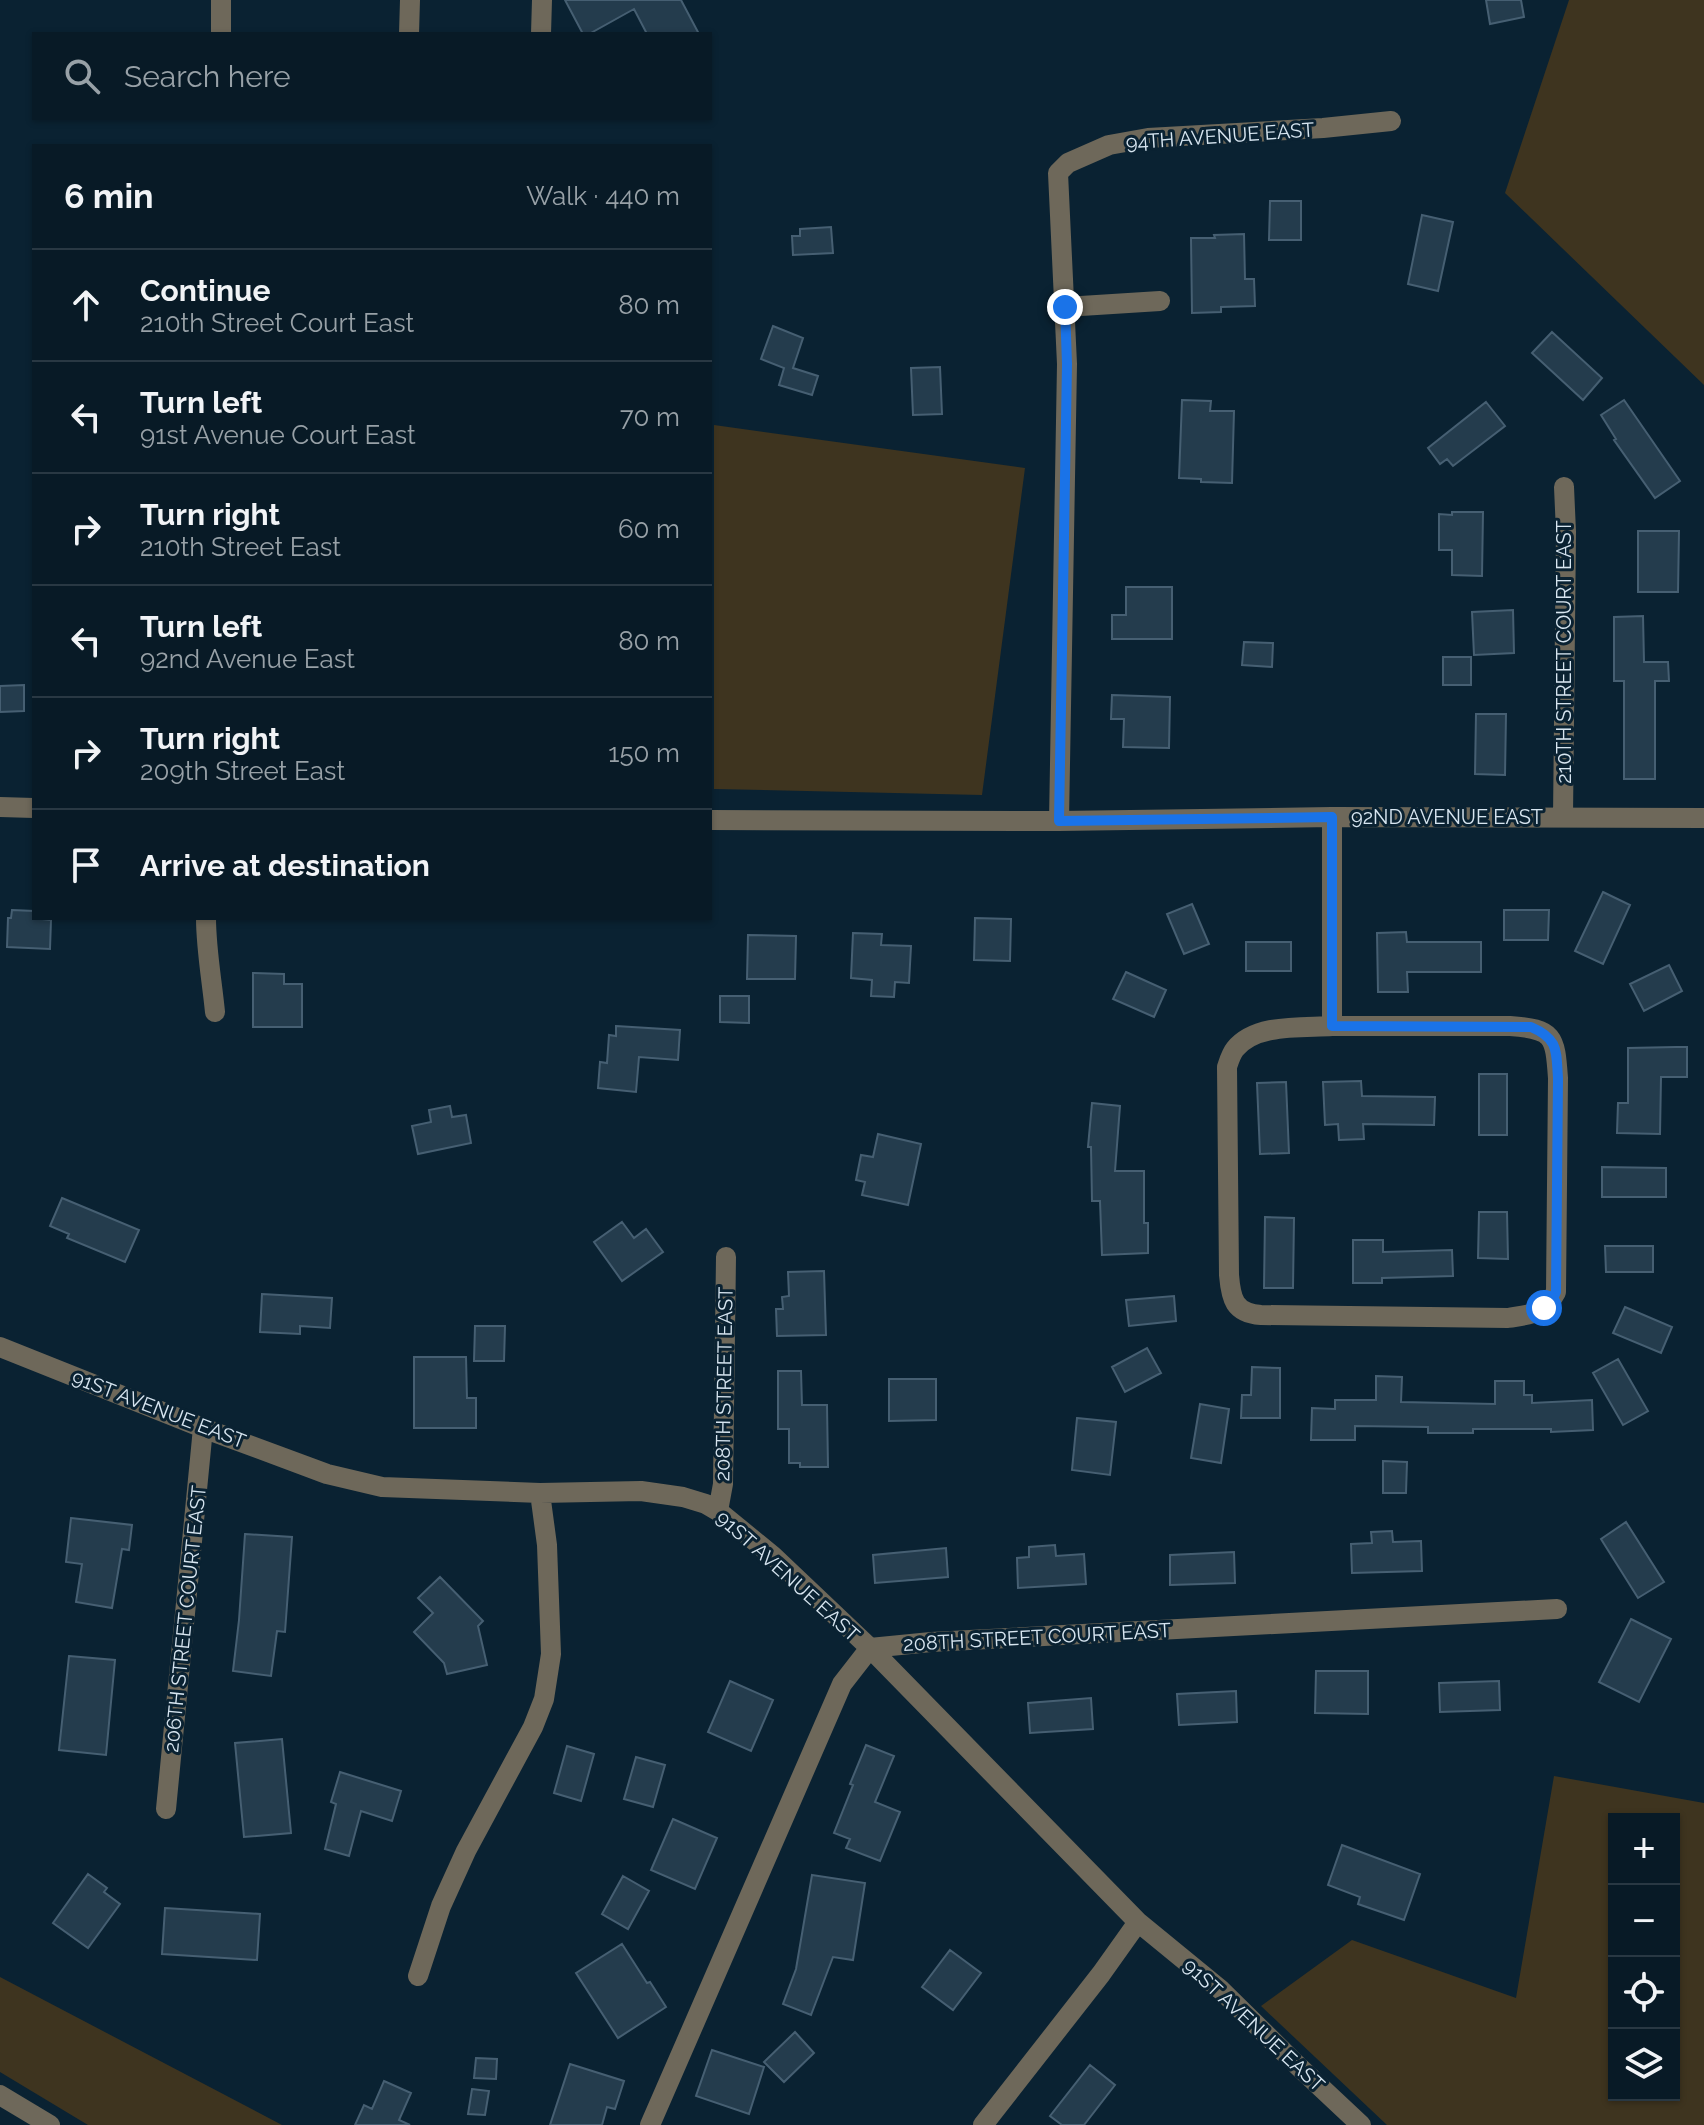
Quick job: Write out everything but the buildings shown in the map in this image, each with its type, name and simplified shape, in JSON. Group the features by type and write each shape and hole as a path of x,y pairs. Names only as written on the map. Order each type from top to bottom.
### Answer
{"street":[{"path":"221,0 221,32"},
{"path":"409,32 410,0"},
{"path":"541,32 542,0"},
{"name":"94TH AVENUE EAST","path":"1065,307 1058,173 1068,163 1109,145 1135,140 1391,121"},
{"path":"1059,821 1067,364 1065,307 1160,301"},
{"name":"210TH STREET COURT EAST","path":"1563,817 1564,487"},
{"path":"0,807 32,808"},
{"path":"1332,817 1332,1026"},
{"name":"92ND AVENUE EAST","path":"712,820 1704,818"},
{"path":"206,920 215,1012"},
{"path":"1332,1026 1531,1027 1551,1039 1556,1046 1558,1078 1556,1292 1550,1304 1532,1314 1508,1318 1261,1315 1248,1314 1238,1307 1231,1294 1228,1260 1227,1067 1234,1050 1257,1033 1332,1026"},
{"name":"208TH STREET EAST","path":"718,1511 723,1484 726,1257"},
{"name":"91ST AVENUE EAST","path":"0,1347 327,1474 382,1487 540,1493 641,1491 706,1504 773,1556 870,1648 1138,1922 1221,1990 1361,2125"},
{"name":"206TH STREET COURT EAST","path":"166,1809 203,1428"},
{"path":"418,1976 441,1906 459,1865 533,1727 544,1699 551,1654 547,1545 540,1493"},
{"name":"208TH STREET COURT EAST","path":"870,1648 931,1642 1557,1609"},
{"path":"650,2125 842,1684 870,1648"},
{"path":"983,2125 1138,1922"},
{"path":"0,2095 50,2125"}],"shaded area":[{"path":"1569,0 1704,0 1704,385 1505,193"},
{"path":"714,425 1025,468 982,795 714,789"},
{"path":"1554,1776 1704,1803 1704,2125 1387,2125 1261,2006 1352,1940 1516,1998"},
{"path":"0,1977 282,2125 88,2125 0,2072"}],"route":[{"path":"1065,307 1067,364 1059,821 1332,817 1332,1026 1531,1027 1542,1032 1556,1046 1556,1292 1544,1308"}]}
